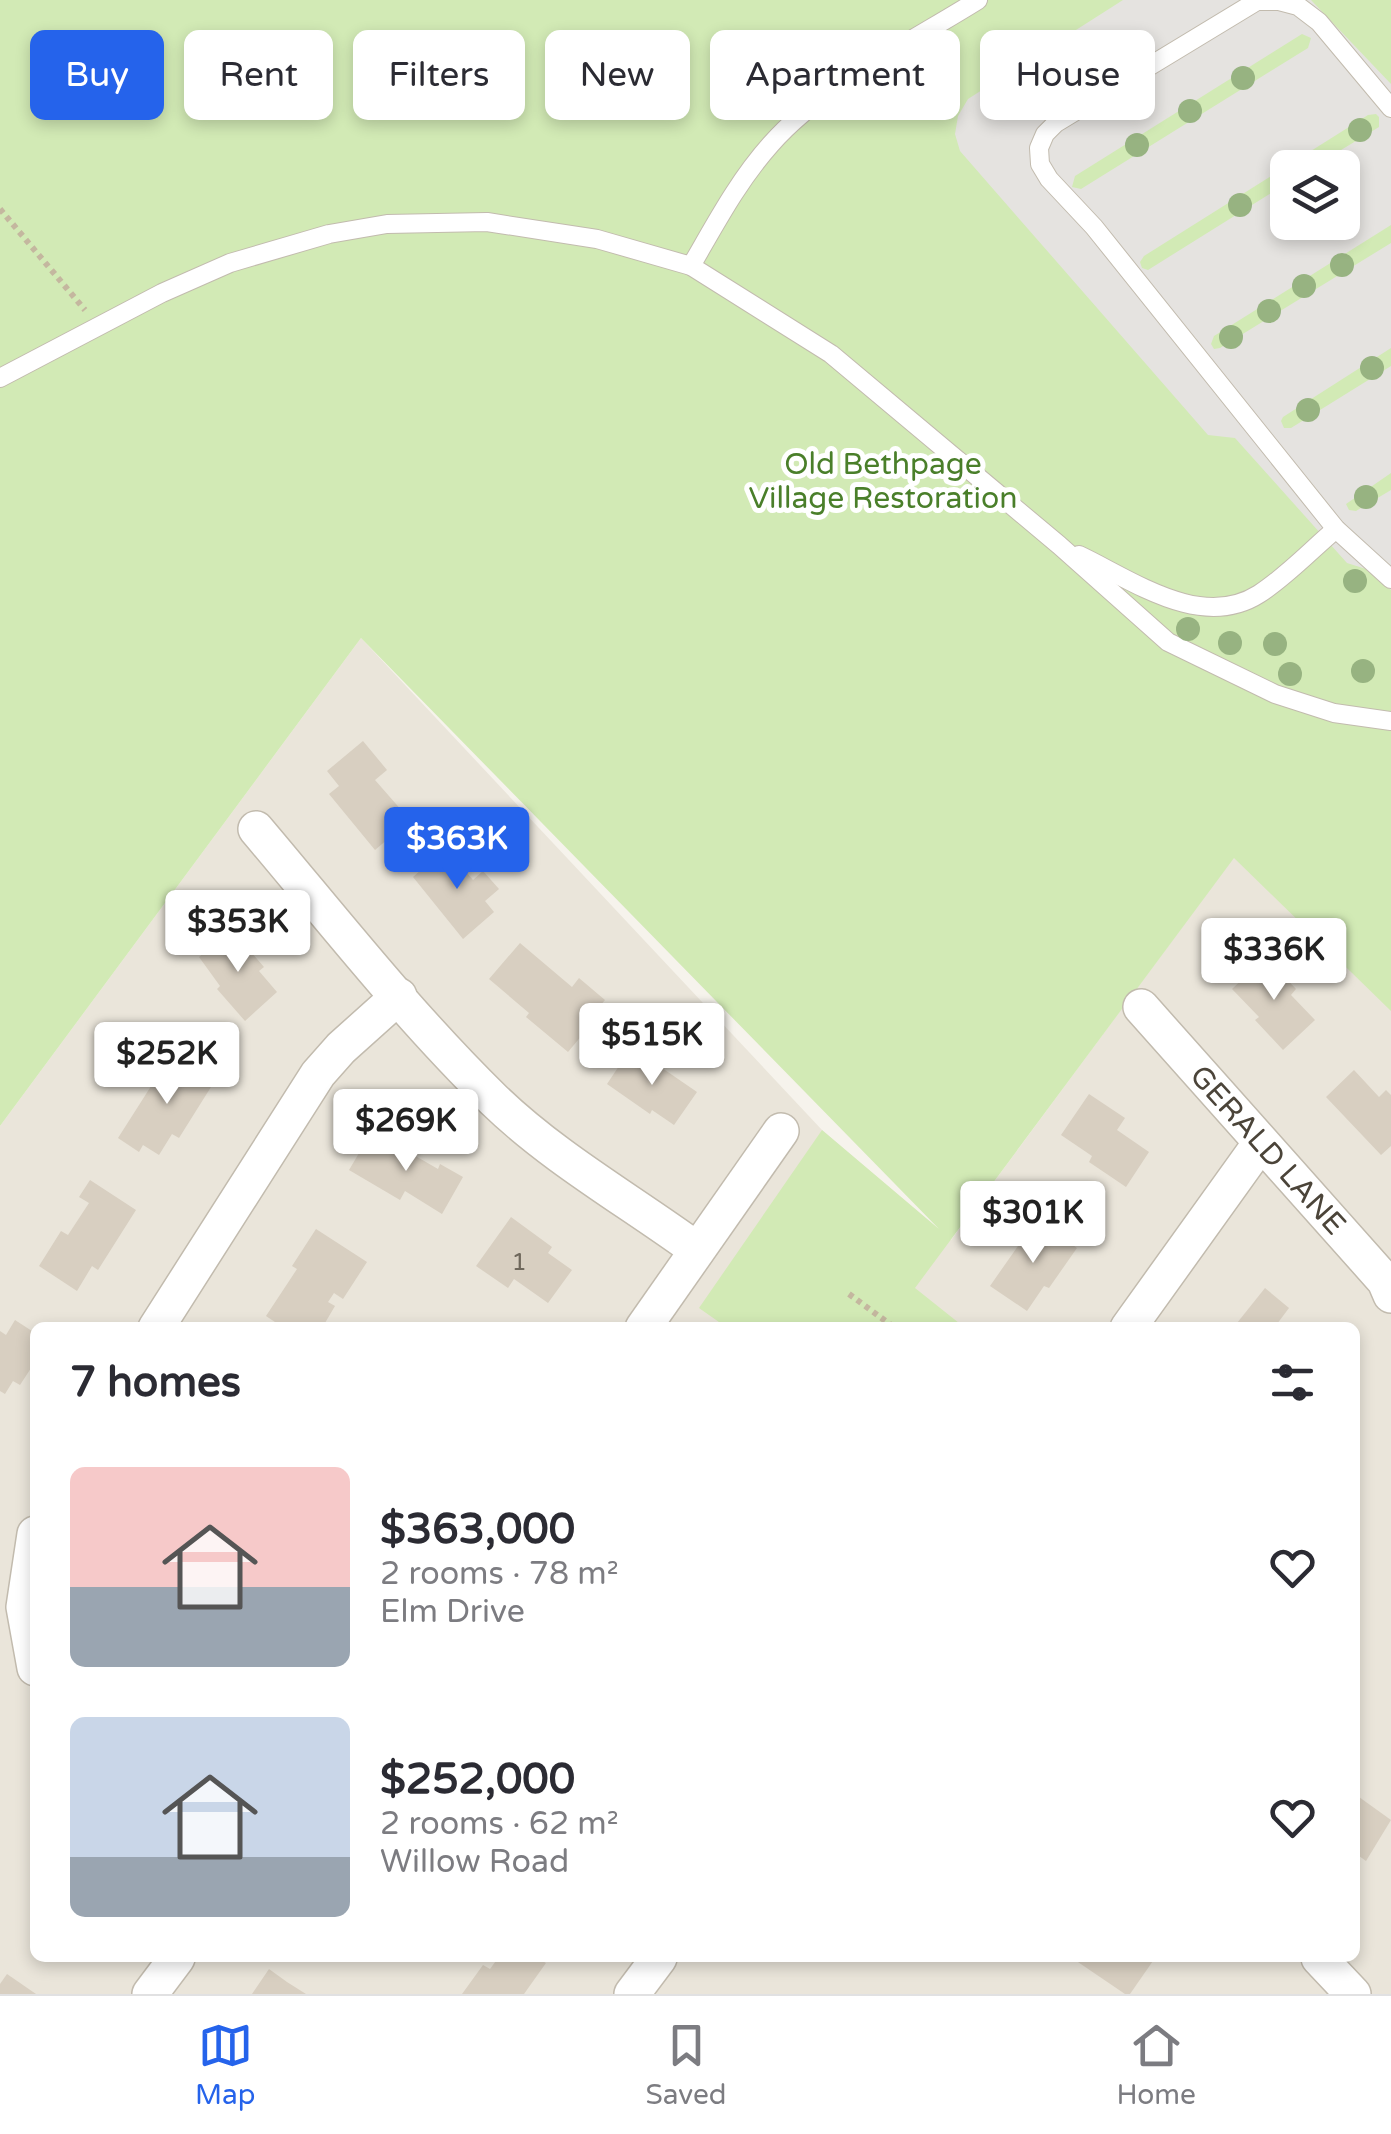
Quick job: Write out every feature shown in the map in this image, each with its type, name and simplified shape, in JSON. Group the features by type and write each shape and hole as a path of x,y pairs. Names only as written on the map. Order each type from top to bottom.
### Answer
{"street":[{"path":"256,829 399,996 494,1099 697,1250"},
{"path":"160,1322 318,1074 340,1048 399,996"},
{"name":"GERALD LANE","path":"1142,1007 1385,1281 1391,1295"},
{"path":"647,1322 781,1130"},
{"path":"1132,1322 1260,1144"},
{"path":"30,1557 24,1608 30,1641"},
{"path":"150,1994 174,1962"},
{"path":"632,1994 656,1962"},
{"path":"1323,1962 1353,1994"}],"lane":[{"path":"691,266 735,188 773,141 827,95 978,0"},
{"path":"1391,108 1319,22 1298,6 1258,1 1056,123 1044,134 1039,148 1040,164 1048,179 1094,227 1336,529 1391,579"},
{"path":"0,378 162,292 230,262 329,234 387,224 487,222 597,239 691,266 830,354 1168,642 1275,694 1334,713 1391,721"},
{"path":"1058,545 1187,606 1224,606 1257,596 1336,529"}],"path":[{"path":"0,209 99,326"},
{"path":"848,1294 887,1322"}],"shaded area":[{"path":"1123,0 1311,0 1391,84 1391,225 1214,336 1211,344 1214,349 1220,348 1391,243 1391,348 1281,421 1284,428 1291,428 1391,366 1391,473 1346,504 1349,510 1356,511 1391,490 1391,590 1366,569 1347,563 1235,438 1208,435 960,151 955,134 968,99 980,91 980,120 1155,120 1155,30 1076,30","holes":["1302,34 1311,38 1308,48 1081,189 1072,187 1075,176"]},
{"path":"361,638 822,1130 951,1240 1234,857 1391,1010 1391,1994 0,1994 0,1126"}],"green space":[{"name":"Old Bethpage Village Restoration","path":"0,0 1391,0 1391,1011 1234,858 915,1288 958,1322 719,1322 699,1308 822,1130 939,1229 361,638 0,1126"}],"building":[{"path":"363,741 387,770 375,780 410,820 375,850 329,794 339,786 327,771"},
{"path":"446,848 473,880 483,871 499,889 485,901 494,912 463,939 413,877"},
{"path":"231,929 264,967 259,971 277,992 245,1021 217,989 220,986 199,957"},
{"path":"520,943 572,987 579,978 605,1000 594,1013 598,1016 568,1052 489,979"},
{"path":"1266,957 1296,989 1291,995 1315,1020 1283,1050 1232,989"},
{"path":"629,1051 643,1060 646,1057 697,1092 674,1125 652,1110 650,1114 607,1084"},
{"path":"180,1056 216,1079 179,1138 172,1134 159,1155 143,1145 139,1152 118,1138 162,1069 169,1073"},
{"path":"1354,1070 1379,1097 1386,1090 1391,1095 1391,1146 1381,1155 1326,1097"},
{"path":"1089,1094 1125,1118 1117,1130 1149,1152 1126,1187 1089,1162 1092,1156 1061,1135"},
{"path":"379,1135 438,1169 440,1164 463,1177 442,1214 405,1191 400,1200 349,1170 362,1148 369,1152"},
{"path":"90,1180 136,1210 98,1270 92,1266 77,1291 39,1266 61,1231 68,1235 89,1203 79,1197"},
{"path":"511,1217 552,1247 548,1253 572,1270 548,1303 514,1279 508,1288 476,1266"},
{"path":"1041,1223 1077,1248 1027,1311 990,1286 1027,1233 1032,1236"},
{"path":"316,1229 367,1262 343,1299 334,1293 328,1302 335,1306 326,1322 275,1322 266,1316 297,1269 292,1266"},
{"path":"1265,1288 1289,1308 1278,1322 1238,1322"},
{"path":"15,1320 30,1330 30,1370 20,1385 13,1381 5,1394 0,1391 0,1331 6,1335"},
{"path":"1360,1798 1391,1820 1366,1861 1360,1857"},
{"path":"495,1962 546,1963 524,1994 462,1994 483,1965 490,1969"},
{"path":"1078,1962 1152,1962 1130,1994"},
{"path":"269,1969 287,1982 306,1994 252,1994"},
{"path":"7,1974 36,1994 0,1994 0,1984"}]}
